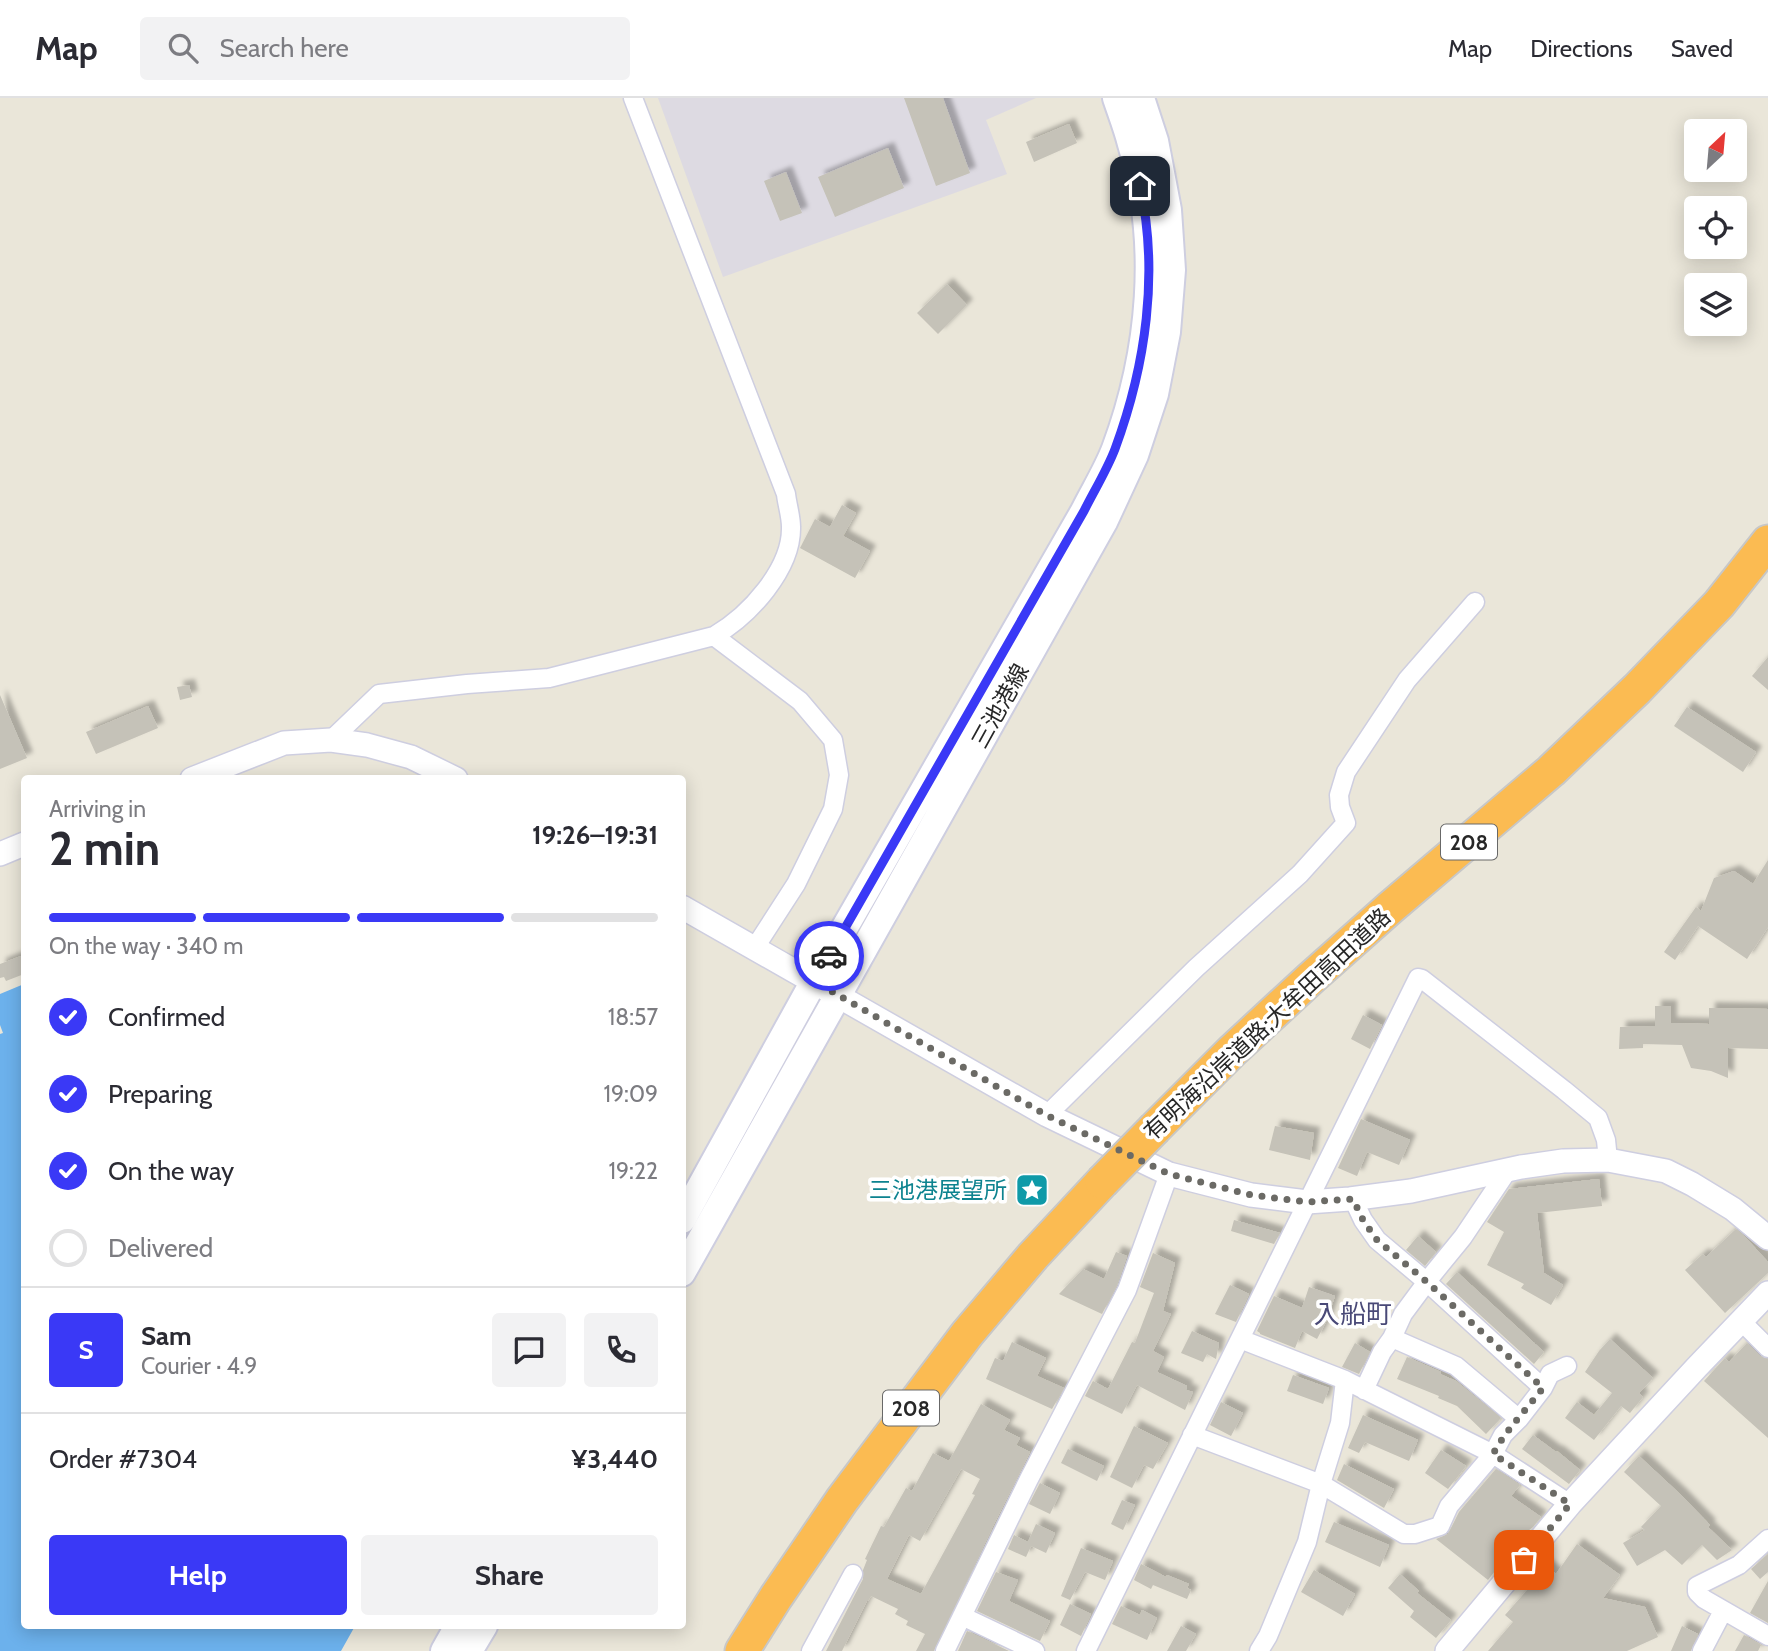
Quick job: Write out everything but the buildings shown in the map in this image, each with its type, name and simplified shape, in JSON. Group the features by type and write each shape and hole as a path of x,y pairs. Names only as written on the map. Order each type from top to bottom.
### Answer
{"highway":[{"name":"有明海沿岸道路;大牟田高田道路","path":"742,1651 842,1500 967,1334 1033,1256 1232,1051 1391,907 1551,771 1637,690 1719,604 1768,542"}],"main road":[{"name":"三池港線","path":"686,1213 814,981 1084,511 1114,450 1134,387 1145,328 1150,268 1144,205 1132,146 1116,98"},
{"name":"三池港線","path":"686,1266 1104,522 1135,455 1155,394 1167,332 1172,270 1168,210 1155,141 1141,98"},
{"path":"444,1651 456,1629"},
{"path":"469,1651 482,1629"}],"street":[{"path":"331,740 379,694 549,678 714,636 727,628 761,597 773,582 787,550 791,528 786,494 633,98"},
{"path":"1046,1115 1196,968 1300,874 1346,823 1339,795 1346,772 1407,680 1475,602"},
{"path":"714,636 800,701 833,740 839,775 833,809 796,884 754,948"},
{"path":"202,775 284,743 331,740 367,745 411,757 448,775"},
{"path":"0,853 21,845"},
{"path":"686,909 1046,1115 1169,1174 1251,1195 1307,1202 1411,1191 1563,1161 1608,1160 1666,1171 1733,1209 1768,1238"},
{"path":"1086,1651 1418,978 1598,1118 1606,1140 1608,1160"},
{"path":"1364,1390 1403,1314 1463,1237 1508,1170"},
{"path":"944,1651 1127,1290 1169,1174"},
{"path":"1353,1199 1377,1240 1543,1388"},
{"path":"1447,1651 1570,1504 1768,1293"},
{"path":"1741,1321 1768,1348"},
{"path":"1392,1338 1456,1366 1519,1419"},
{"path":"1240,1339 1345,1380 1493,1454 1570,1504"},
{"path":"1192,1435 1321,1484 1404,1534 1415,1534 1440,1526 1449,1506 1493,1454 1503,1435 1543,1388 1550,1374 1567,1366"},
{"path":"1259,1651 1268,1636 1307,1542 1340,1423 1345,1380"},
{"path":"1768,1539 1739,1565 1697,1586 1697,1592 1704,1599 1768,1636"},
{"path":"811,1651 853,1574"},
{"path":"1702,1651 1723,1611"},
{"path":"962,1616 1035,1651"}],"shaded area":[{"path":"658,98 1036,98 986,120 1007,174 723,277"}],"water":[{"path":"21,985 21,1629 353,1629 341,1651 0,1651 0,1034 3,1033 0,1025 0,994"}],"way so far":[{"path":"829,956 814,981 1046,1115 1169,1174 1251,1195 1307,1202 1353,1199 1377,1240 1543,1388 1503,1435 1493,1454 1570,1504 1524,1560"}],"place":[{"name":"三池港展望所","path":"1032,1190"}],"district":[{"name":"入船町","path":"1353,1314"}],"route":[{"path":"829,956 1084,511 1114,450 1134,387 1145,328 1150,268 1140,186"}]}
